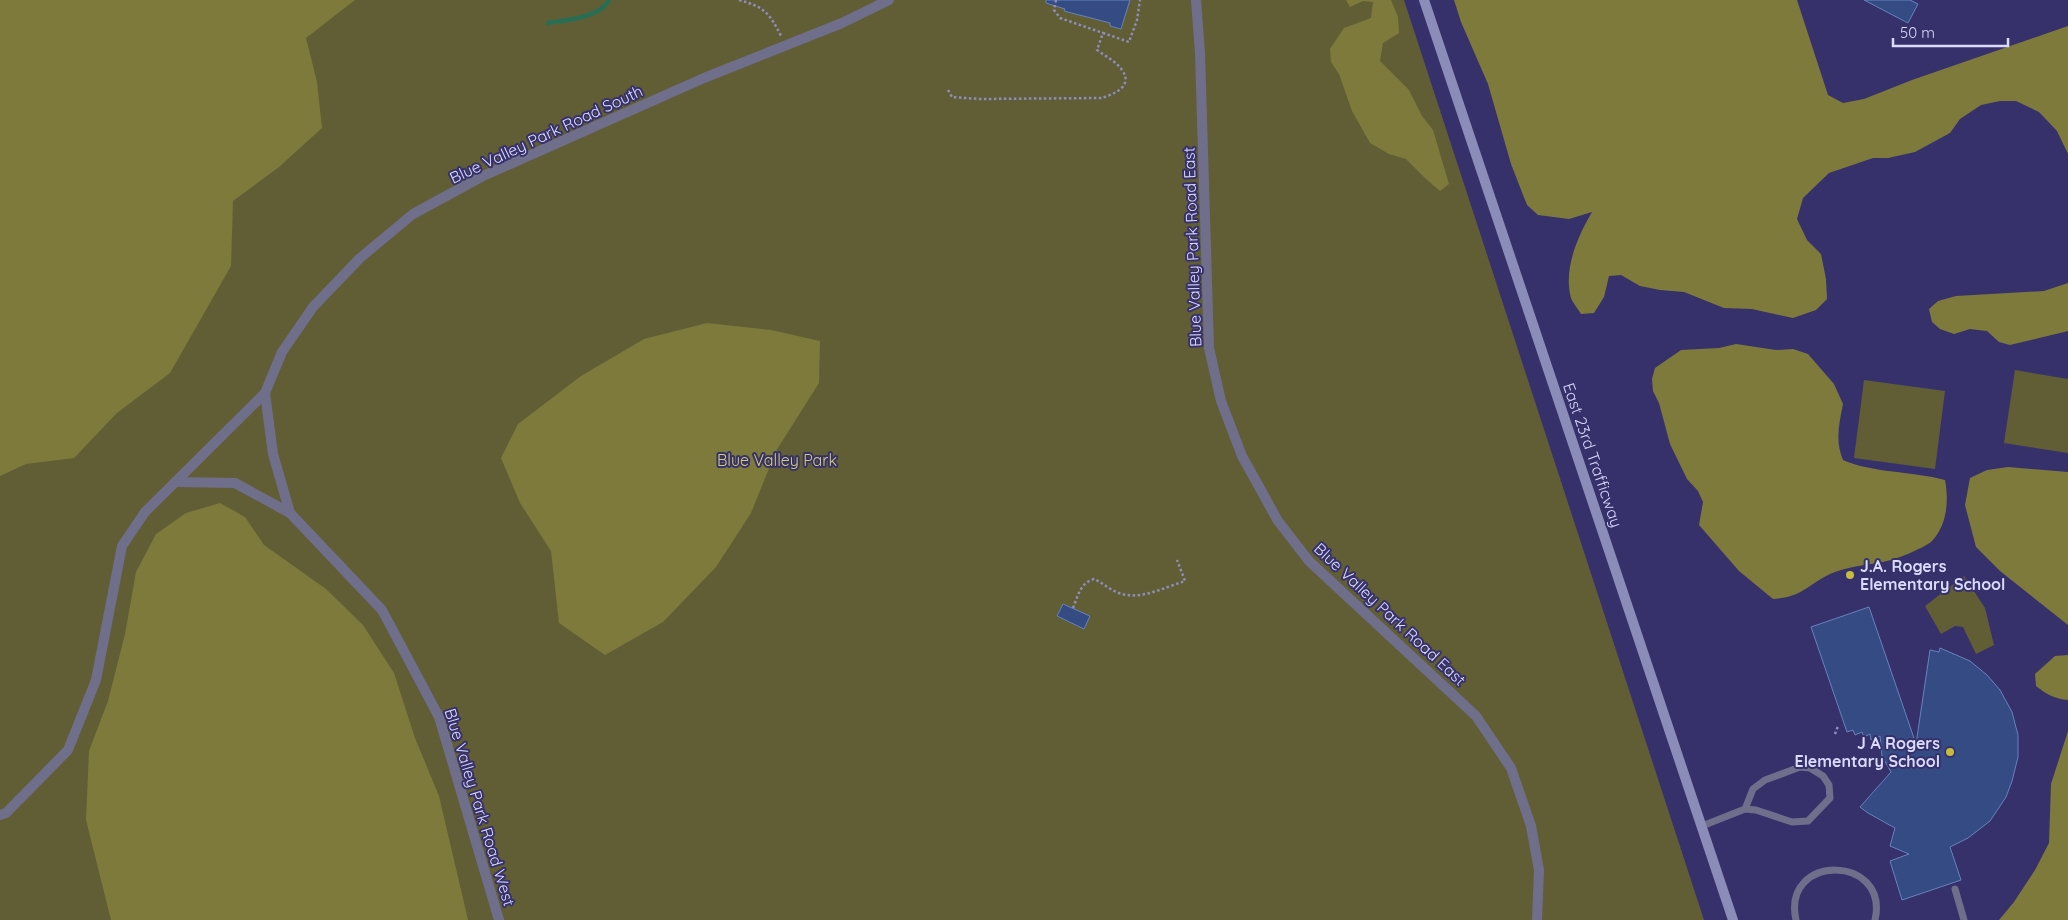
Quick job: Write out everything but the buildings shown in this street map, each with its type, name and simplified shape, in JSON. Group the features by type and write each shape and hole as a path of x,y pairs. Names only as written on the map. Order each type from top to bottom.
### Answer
{"main road":[{"name":"East 23rd Trafficway","path":"1424,0 1733,920"}],"street":[{"name":"Blue Valley Park Road South","path":"0,815 6,813 68,750 96,680 122,546 145,512 266,393 282,352 313,307 360,258 413,214 483,176 704,78 842,23 889,0"},
{"name":"Blue Valley Park Road East","path":"1196,0 1200,53 1209,348 1221,401 1242,456 1278,521 1309,561 1476,716 1511,768 1531,826 1539,870 1537,920"},
{"name":"Blue Valley Park Road West","path":"266,393 273,454 290,513"},
{"name":"Blue Valley Park Road West","path":"174,482 236,483 290,513 382,610 439,717 499,920"}],"lane":[{"path":"1702,826 1745,810 1756,810 1792,822 1808,821 1830,798 1829,785 1823,776 1810,768 1800,767 1765,780 1753,789 1745,810"},
{"path":"1796,920 1794,911 1797,894 1803,882 1815,874 1830,870 1846,871 1861,877 1872,888 1877,902 1875,920"},
{"path":"1955,889 1964,920"}],"path":[{"path":"739,0 761,7 772,18 786,46"},
{"path":"1056,0 1054,10 1060,18 1129,42 1137,20 1140,0"},
{"path":"948,90 952,97 979,99 1101,98 1110,96 1122,90 1125,77 1123,70 1097,50 1103,33"},
{"path":"1073,608 1083,585 1087,581 1094,579 1117,593 1130,596 1141,595 1185,581 1177,560"},
{"path":"1836,734 1838,726"}],"green space":[{"name":"Blue Valley Park","path":"0,0 1404,0 1704,920 0,920"},
{"path":"2015,370 2068,379 2068,453 2004,443"},
{"path":"1864,380 1945,391 1935,469 1854,458"},
{"path":"1964,576 1985,608 1994,645 1976,654 1963,627 1955,626 1941,634 1925,606"}],"shaded area":[{"path":"0,0 355,0 306,38 317,82 322,128 279,167 233,201 231,266 170,373 117,413 74,458 26,464 0,476"},
{"path":"1346,0 1391,0 1398,17 1399,33 1383,43 1380,61 1409,90 1422,116 1433,130 1449,184 1440,191 1406,159 1389,154 1370,143 1352,111 1339,74 1331,62 1330,49 1344,28 1371,18 1373,2 1363,1 1350,7"},
{"path":"1454,0 1797,0 1828,95 1843,103 1864,99 1912,80 2068,26 2068,154 2057,131 2039,112 2016,101 2000,101 1981,105 1960,119 1950,133 1915,152 1888,158 1873,158 1829,173 1803,198 1797,219 1807,240 1821,254 1826,279 1827,299 1816,310 1793,318 1752,309 1724,308 1684,292 1640,286 1621,275 1609,276 1604,297 1594,313 1581,314 1571,298 1569,287 1570,264 1577,242 1592,212 1569,219 1538,215 1527,205 1511,164 1488,84 1461,22"},
{"path":"2068,283 2068,331 2010,345 1999,342 1987,331 1970,329 1954,334 1940,329 1932,322 1929,309 1938,301 1956,296 2044,291"},
{"path":"707,323 771,330 820,341 819,383 776,451 751,513 716,567 663,622 605,655 559,623 551,551 520,503 501,458 518,424 581,376 644,339"},
{"path":"1736,344 1776,350 1793,349 1808,354 1834,384 1843,404 1838,439 1843,460 1879,470 1945,480 1946,512 1941,528 1932,541 1895,559 1835,572 1800,592 1784,598 1773,599 1739,571 1699,525 1703,502 1698,491 1687,479 1670,444 1659,403 1653,391 1652,379 1655,368 1681,350 1719,348"},
{"path":"2008,467 2068,472 2068,625 2000,571 1976,547 1965,505 1970,478 1987,470"},
{"path":"220,503 245,517 264,545 326,589 363,625 394,673 415,738 439,796 468,920 111,920 86,820 89,751 108,701 125,634 136,572 156,534 186,513"},
{"path":"2068,655 2068,700 2051,696 2036,686 2035,674 2055,656"},
{"path":"2068,731 2068,920 1999,920 2014,902 2035,870 2049,843 2051,784"}],"waterway":[{"path":"548,23 582,17 598,11 609,0"}],"place":[{"name":"J.A. Rogers Elementary School","path":"1850,575"},
{"name":"J A Rogers Elementary School","path":"1950,752"}]}
